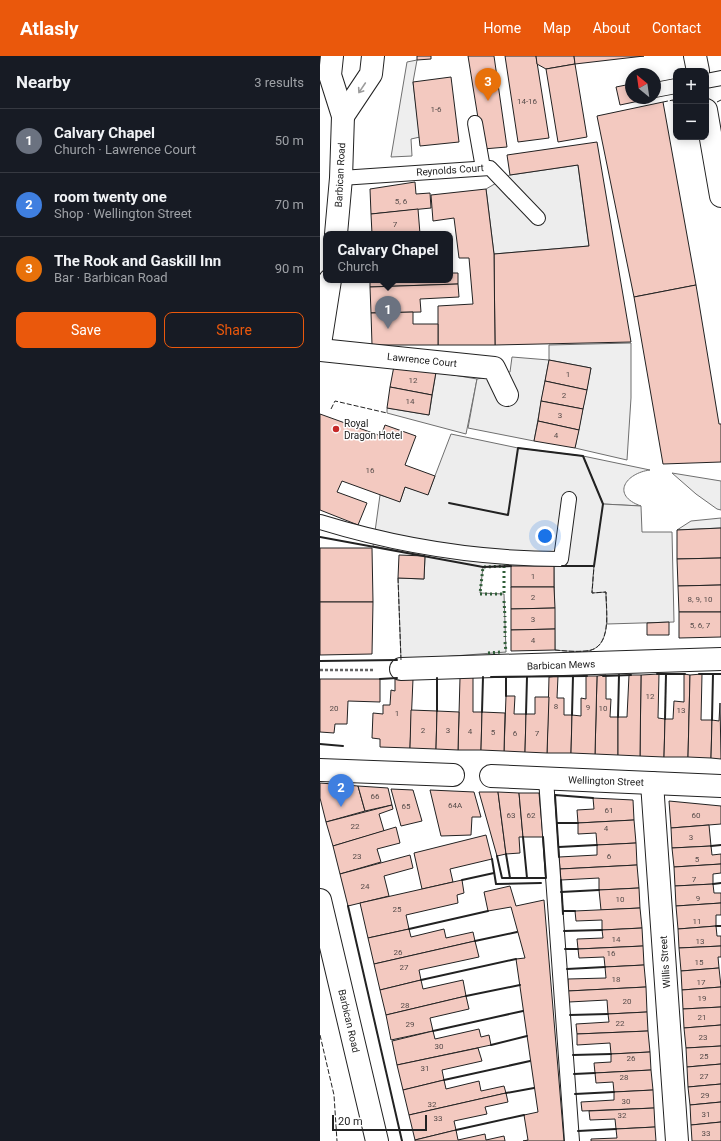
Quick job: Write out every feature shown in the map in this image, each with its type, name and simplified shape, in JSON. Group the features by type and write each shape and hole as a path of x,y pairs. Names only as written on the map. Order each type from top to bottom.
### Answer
{"street":[{"name":"Barbican Road","path":"332,56 330,75 343,116 341,178 336,231"},
{"path":"343,116 371,74 374,56"},
{"path":"695,56 697,68"},
{"path":"709,127 721,196"},
{"path":"320,344 330,283"},
{"name":"Lawrence Court","path":"320,350 494,368 507,395"},
{"name":"Barbican Mews","path":"401,669 721,659"},
{"path":"320,770 453,775"},
{"name":"Wellington Street","path":"491,776 721,786"},
{"name":"Willis Street","path":"652,783 677,1141"},
{"name":"Barbican Road","path":"320,900 377,1141"}],"lane":[{"path":"709,80 721,78"},
{"path":"661,89 673,87"},
{"path":"475,123 483,168"},
{"name":"Reynolds Court","path":"341,178 490,168 538,218"},
{"path":"320,522 366,536 482,556 561,559 570,499"},
{"path":"546,779 572,1141"}],"path":[{"path":"320,670 401,669"}],"shaded area":[{"path":"417,60 413,82 420,137 411,139 412,156 391,157 407,62"},
{"path":"578,165 589,246 494,254 486,189 510,175"},
{"path":"631,343 631,398 627,460 575,448 591,368 549,360 549,345"},
{"path":"512,357 549,360 534,441 468,428 477,379 510,372"},
{"path":"436,372 477,379 466,434 387,413 387,408 429,415"},
{"path":"451,434 518,448 583,456 603,504 641,506 642,532 672,532 674,622 607,624 606,592 592,593 594,566 483,567 480,593 504,594 506,652 401,660 398,578 424,579 425,556 373,546 380,495 400,501 405,487 428,494"},
{"path":"583,456 650,470 634,475 625,485 624,491 626,496 641,506 603,504"},
{"path":"672,473 721,481 721,510 717,509 696,494"},
{"path":"721,518 721,528 677,530 691,521"},
{"path":"554,566 594,566 592,592 606,592 607,618 604,636 601,643 595,649 586,651 555,650"}],"building":[{"path":"417,56 431,56 431,59 417,60"},
{"path":"468,56 494,56 507,147 483,149"},
{"path":"505,56 536,56 549,138 518,142"},
{"path":"536,56 574,56 575,64 546,69 537,64"},
{"path":"574,56 644,56 575,64"},
{"path":"575,64 587,137 558,142 546,69"},
{"path":"451,77 459,142 420,146 413,82"},
{"path":"625,85 625,104 620,105 616,87"},
{"path":"663,102 696,285 634,297 597,116 654,104 661,104"},
{"path":"597,142 631,342 495,345 494,254 589,246 578,165 510,175 507,155"},
{"path":"415,182 416,194 430,193 431,208 371,214 370,189"},
{"path":"486,189 494,254 495,345 438,345 438,306 473,304 469,258 459,258 454,218 433,221 431,195"},
{"path":"418,209 420,231 372,231 371,214"},
{"path":"453,273 458,273 458,284 370,287 370,283 453,283"},
{"path":"458,284 459,297 420,299 421,312 371,313 370,287"},
{"path":"696,285 719,424 721,424 721,462 663,464 634,297"},
{"path":"413,312 413,324 438,324 438,345 372,345 371,313"},
{"path":"549,360 591,368 587,390 545,381"},
{"path":"394,366 436,372 432,395 390,387"},
{"path":"545,381 587,390 583,409 541,401"},
{"path":"390,387 432,395 429,415 387,408"},
{"path":"541,401 583,409 579,430 538,421"},
{"path":"320,414 381,436 385,425 416,436 405,465 435,476 428,495 405,487 400,502 342,481 337,492 367,503 358,525 320,510"},
{"path":"538,421 579,430 575,448 534,441"},
{"path":"721,528 721,558 677,559 677,530"},
{"path":"320,548 372,548 373,602 320,602"},
{"path":"399,555 425,556 424,579 398,578"},
{"path":"721,558 721,585 678,586 677,559"},
{"path":"511,566 554,566 554,587 511,587"},
{"path":"721,585 721,612 679,612 678,586"},
{"path":"511,587 554,587 555,608 511,609"},
{"path":"320,602 373,602 372,654 320,655"},
{"path":"555,608 555,629 511,630 511,609"},
{"path":"679,612 721,612 721,637 679,638"},
{"path":"669,622 669,635 647,635 647,623"},
{"path":"555,629 555,650 511,651 511,630"},
{"path":"659,674 658,718 665,719 664,757 640,756 641,675"},
{"path":"684,674 690,675 688,757 664,757 665,719 673,719 674,701 684,702"},
{"path":"702,674 701,720 712,720 711,758 688,757 690,675"},
{"path":"606,675 606,699 611,699 610,717 618,717 618,755 595,754 597,676"},
{"path":"629,675 641,675 640,756 618,755 618,717 627,717"},
{"path":"558,676 557,698 564,698 564,715 572,715 571,753 547,753 549,677"},
{"path":"586,676 597,676 595,754 571,753 572,715 581,716 581,698 586,699"},
{"path":"473,677 473,712 482,712 481,750 458,750 460,678"},
{"path":"395,678 413,679 410,748 380,747 380,739 372,738 373,713 383,714 383,705 390,705 391,690 395,691"},
{"path":"320,679 380,679 380,702 348,701 347,724 335,724 334,733 320,732"},
{"path":"506,696 515,696 514,714 526,714 525,752 504,751"},
{"path":"535,697 549,697 547,753 525,752 526,714 535,714"},
{"path":"720,703 721,759 711,758 712,720 719,721"},
{"path":"411,710 437,711 436,749 410,748"},
{"path":"437,711 459,712 458,750 436,749"},
{"path":"482,712 505,713 504,751 481,750"},
{"path":"320,783 358,786 365,811 326,822 320,798"},
{"path":"358,786 388,788 392,805 365,811"},
{"path":"391,789 413,790 422,821 401,826"},
{"path":"430,790 474,792 481,817 472,817 471,835 441,836"},
{"path":"479,792 498,792 506,854 497,856"},
{"path":"498,792 519,793 523,837 519,837 520,853 506,854"},
{"path":"519,793 539,793 543,837 523,837"},
{"path":"593,798 633,800 634,820 578,823 577,810 594,809"},
{"path":"669,801 721,806 721,824 671,828"},
{"path":"392,805 393,809 379,814 384,831 333,846 326,822"},
{"path":"634,820 636,843 597,845 596,833 578,834 578,823"},
{"path":"709,825 711,846 672,848 671,828"},
{"path":"396,827 400,843 377,849 381,862 340,874 333,846"},
{"path":"486,835 492,859 450,869 453,882 422,889 414,853"},
{"path":"636,843 637,865 560,869 559,857 597,855 597,845"},
{"path":"711,846 712,855 721,854 721,864 674,867 672,848"},
{"path":"410,855 413,868 384,876 389,896 348,906 340,874"},
{"path":"721,864 721,873 713,874 713,884 675,886 674,867"},
{"path":"637,865 639,888 599,890 599,878 561,880 560,869"},
{"path":"462,880 464,893 457,895 458,903 406,915 409,929 368,938 360,903"},
{"path":"713,884 714,893 721,893 721,903 676,906 675,886"},
{"path":"510,886 516,906 544,900 564,1141 523,1141 528,1140 524,1115 538,1112 516,959 525,958 511,907 488,911 484,892"},
{"path":"639,888 640,908 601,910 599,890"},
{"path":"721,903 721,915 716,915 716,926 678,929 676,906"},
{"path":"640,908 642,928 602,930 602,920 576,921 575,911"},
{"path":"716,926 717,936 721,936 721,946 679,948 678,929"},
{"path":"642,928 643,946 578,949 577,939 603,938 602,930"},
{"path":"409,929 411,937 444,929 446,938 473,932 475,941 374,964 368,938"},
{"path":"475,941 479,957 419,970 421,980 380,990 374,964"},
{"path":"643,946 644,965 605,967 604,957 579,958 578,949"},
{"path":"721,946 721,957 718,957 719,968 681,971 679,948"},
{"path":"644,965 646,987 568,991 568,979 606,978 605,967"},
{"path":"719,968 721,987 682,990 681,971"},
{"path":"421,980 423,989 463,980 466,996 386,1015 380,990"},
{"path":"646,987 647,1012 608,1014 607,1000 569,1002 568,991"},
{"path":"721,987 721,1007 683,1009 682,990"},
{"path":"466,996 469,1009 430,1018 433,1031 391,1040 386,1015"},
{"path":"721,1007 721,1025 684,1028 683,1009"},
{"path":"647,1012 648,1031 577,1034 576,1024 609,1022 608,1014"},
{"path":"721,1025 721,1046 686,1048 684,1028"},
{"path":"479,1029 481,1037 489,1035 491,1045 397,1065 392,1041 433,1031 435,1039"},
{"path":"648,1031 650,1052 611,1054 610,1043 577,1045 577,1034"},
{"path":"721,1046 721,1064 687,1067 686,1048"},
{"path":"478,1048 482,1061 442,1070 444,1080 403,1090 397,1065"},
{"path":"650,1052 651,1070 595,1073 594,1063 611,1062 611,1054"},
{"path":"721,1064 721,1084 688,1087 687,1067"},
{"path":"651,1070 653,1090 614,1092 613,1082 596,1083 595,1073"},
{"path":"444,1080 446,1089 479,1081 481,1091 504,1086 506,1093 409,1115 403,1090"},
{"path":"721,1084 721,1102 690,1105 688,1087"},
{"path":"653,1090 654,1108 582,1111 581,1102 614,1100 614,1092"},
{"path":"506,1093 508,1102 485,1107 487,1114 454,1121 456,1130 415,1140 409,1115"},
{"path":"721,1102 721,1122 691,1125 690,1105"},
{"path":"654,1108 655,1127 616,1129 615,1119 590,1120 589,1111"},
{"path":"721,1122 721,1141 692,1141 691,1125"},
{"path":"655,1127 656,1141 591,1141 591,1139 617,1138 616,1129"},
{"path":"456,1130 458,1140 485,1134 486,1140 504,1136 505,1141 415,1141"}],"hedge":[{"path":"504,566 504,594 480,594 483,567 504,566"},
{"path":"504,601 505,617"},
{"path":"505,621 505,637"},
{"path":"505,642 506,652"},
{"path":"488,653 501,652"}],"fence":[{"path":"663,102 673,100 674,104"},
{"path":"717,102 721,100"},
{"path":"331,409 335,401 387,413"},
{"path":"555,650 586,651 595,649 601,643 606,628 607,618 606,592 592,593 594,566"},
{"path":"398,578 401,660"},
{"path":"320,1035 334,1095 337,1141"}],"wall":[{"path":"449,503 508,515 518,448 583,456 603,504 594,566 562,566"},
{"path":"320,537 483,567 511,566"},
{"path":"320,661 397,660"},
{"path":"657,674 685,674"},
{"path":"665,719 666,674"},
{"path":"699,674 721,674"},
{"path":"712,720 713,674"},
{"path":"618,717 619,675"},
{"path":"603,676 631,675"},
{"path":"572,715 573,676"},
{"path":"491,677 587,676"},
{"path":"482,712 483,677"},
{"path":"506,677 506,696"},
{"path":"526,714 527,677"},
{"path":"380,679 397,678"},
{"path":"437,678 437,711"},
{"path":"320,744 343,746"},
{"path":"559,857 555,795 593,798"},
{"path":"557,823 578,823"},
{"path":"523,837 527,878"},
{"path":"497,856 502,878 546,878 543,837"},
{"path":"559,847 597,845"},
{"path":"711,846 721,845"},
{"path":"506,854 510,878"},
{"path":"492,859 496,884 541,883"},
{"path":"462,880 494,873"},
{"path":"561,880 563,914"},
{"path":"713,884 721,883"},
{"path":"561,892 599,890"},
{"path":"348,906 402,1141"},
{"path":"409,929 488,911"},
{"path":"563,911 575,911"},
{"path":"716,926 721,926"},
{"path":"564,931 602,930"},
{"path":"475,941 517,932"},
{"path":"565,949 578,949"},
{"path":"421,980 516,959"},
{"path":"567,969 605,967"},
{"path":"466,996 520,985"},
{"path":"433,1031 523,1011"},
{"path":"570,1015 608,1014"},
{"path":"491,1045 527,1036"},
{"path":"573,1055 611,1054"},
{"path":"444,1080 530,1061"},
{"path":"574,1074 595,1073"},
{"path":"506,1093 534,1088"},
{"path":"575,1094 614,1092"},
{"path":"456,1130 524,1115"},
{"path":"578,1131 616,1129"}],"place":[{"name":"The Rook and Gaskill Inn","path":"488,101"},
{"name":"Calvary Chapel","path":"388,329"},
{"name":"Royal Dragon Hotel","path":"336,429"},
{"name":"room twenty one","path":"341,807"}]}
